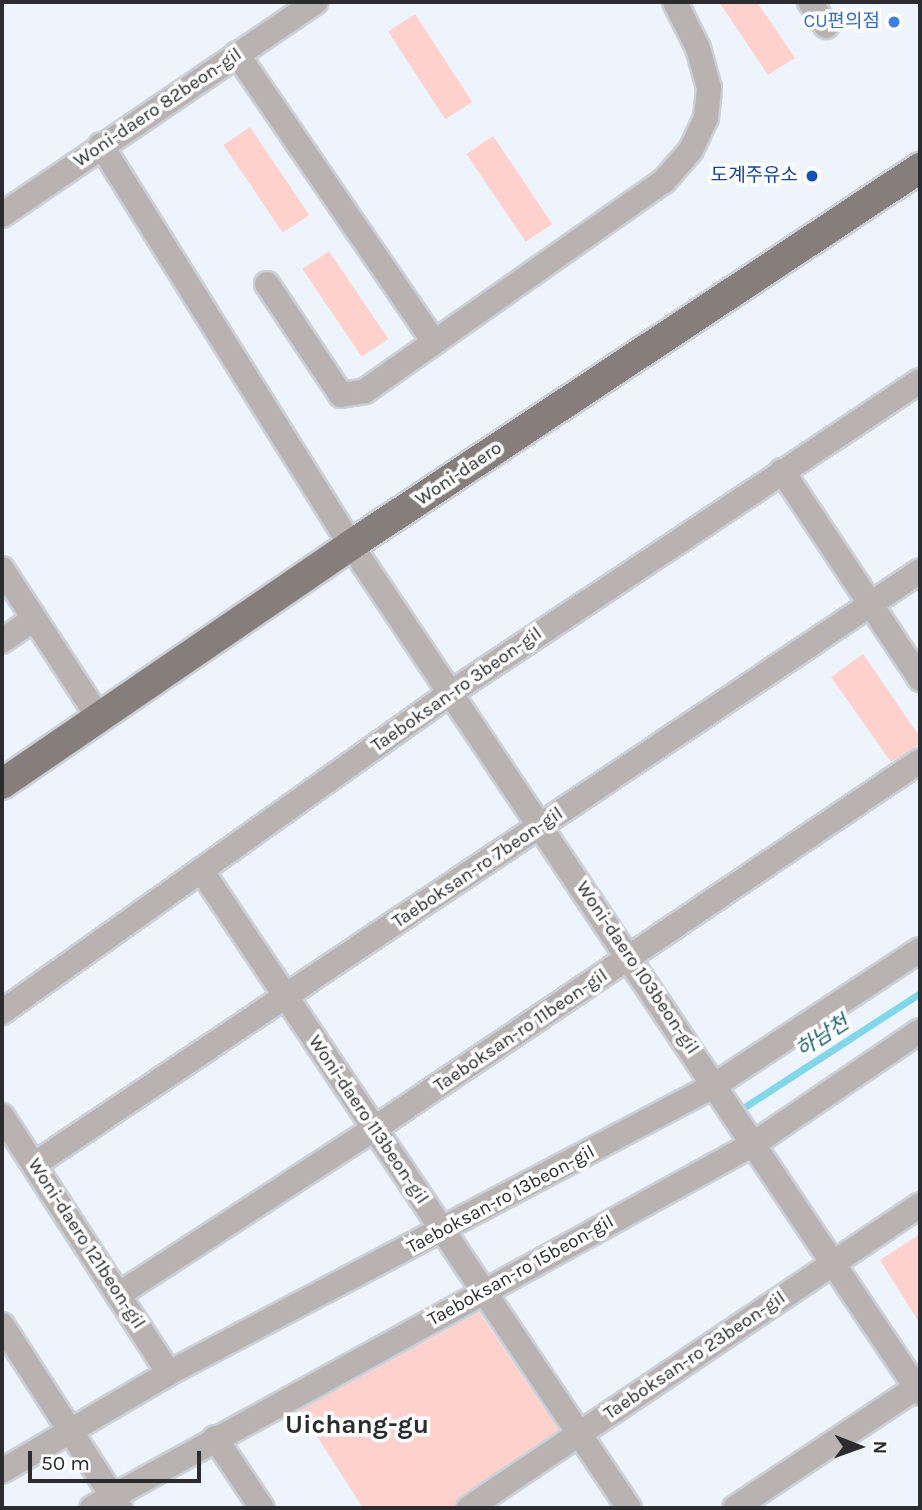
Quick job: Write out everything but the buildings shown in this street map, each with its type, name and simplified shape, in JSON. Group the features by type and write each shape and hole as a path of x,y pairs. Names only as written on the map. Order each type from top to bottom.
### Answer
{"main road":[{"name":"Woni-daero","path":"2,784 351,545 920,168"}],"street":[{"name":"Woni-daero 82beon-gil","path":"2,215 101,145 315,2"},
{"path":"810,2 826,26"},
{"path":"267,285 341,394 365,391 664,181 691,150 706,118 709,88 698,48 679,5"},
{"path":"237,54 435,342"},
{"name":"Woni-daero 103beon-gil","path":"101,145 351,545 542,824 919,1388"},
{"name":"Taeboksan-ro 3beon-gil","path":"2,1012 452,692 920,381"},
{"path":"782,471 920,679"},
{"path":"2,569 99,718"},
{"name":"Taeboksan-ro 7beon-gil","path":"35,1164 920,571"},
{"path":"2,641 34,619"},
{"name":"Taeboksan-ro 11beon-gil","path":"118,1294 374,1129 920,761"},
{"name":"Woni-daero 113beon-gil","path":"201,870 629,1508"},
{"name":"Taeboksan-ro 13beon-gil","path":"2,1471 73,1432 169,1373 442,1232 715,1085 920,950"},
{"name":"Taeboksan-ro 15beon-gil","path":"108,1500 215,1438 755,1143 920,1031"},
{"name":"Woni-daero 121beon-gil","path":"2,1116 169,1373"},
{"name":"Taeboksan-ro 23beon-gil","path":"469,1508 920,1205"},
{"path":"2,1325 73,1432 108,1500"},
{"path":"735,1508 919,1388"},
{"path":"215,1438 262,1508"}],"waterway":[{"name":"하남천","path":"743,1108 920,993"}],"place":[{"name":"CU편의점","path":"894,22"},
{"name":"도계주유소","path":"812,176"}],"district":[{"name":"Uichang-gu","path":"357,1425"}]}
